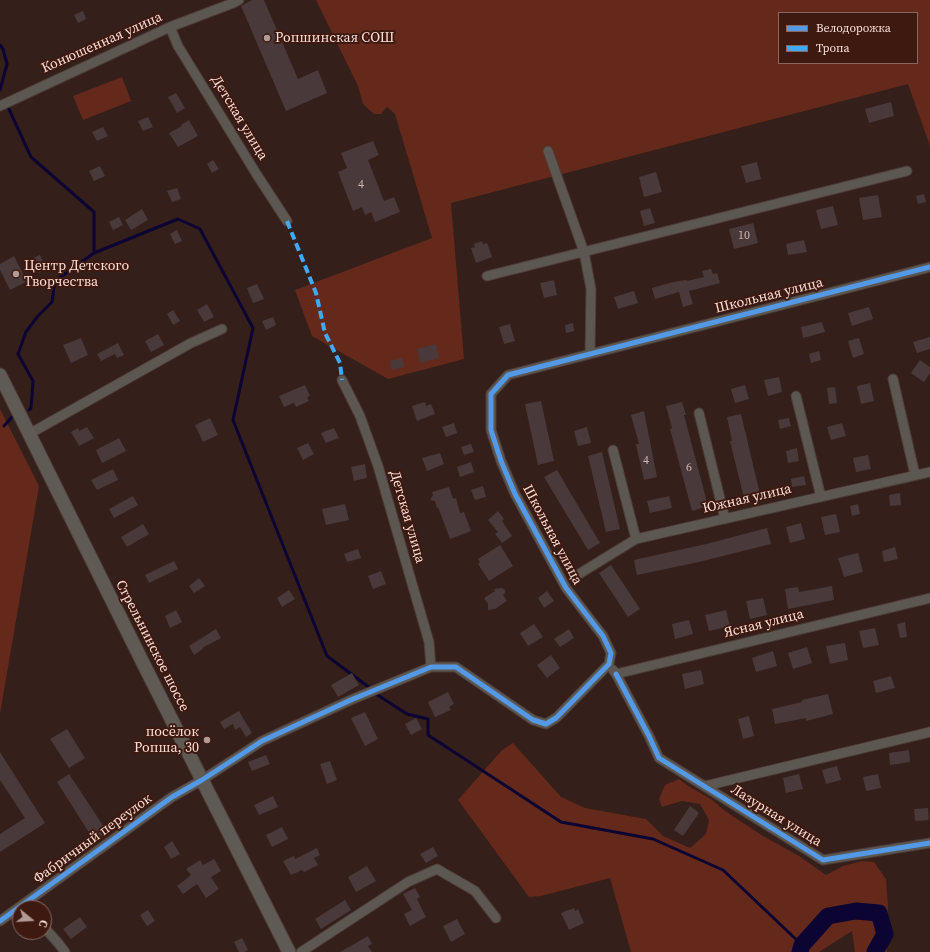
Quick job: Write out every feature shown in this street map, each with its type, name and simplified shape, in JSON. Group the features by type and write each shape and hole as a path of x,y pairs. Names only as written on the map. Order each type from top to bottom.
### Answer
{"main road":[{"name":"Стрельнинское шоссе","path":"0,375 219,816 289,952"}],"street":[{"name":"Конюшенная улица","path":"0,106 170,27 239,0"},
{"name":"Детская улица","path":"170,27 182,52 257,175 287,221"},
{"path":"548,151 584,252 591,289 590,354"},
{"path":"487,276 584,252 598,247 907,171"},
{"name":"Школьная улица","path":"609,664 611,653 602,636 566,588 515,494 501,461 491,430 491,394 508,375 930,267"},
{"path":"29,434 191,343 222,329"},
{"path":"893,379 915,476"},
{"name":"Детская улица","path":"342,380 360,416 378,466 429,642 431,667"},
{"path":"796,396 821,497"},
{"path":"699,413 725,519"},
{"path":"613,450 636,539"},
{"name":"Южная улица","path":"579,574 636,539 930,472"},
{"name":"Ясная улица","path":"616,674 930,598"},
{"path":"202,780 262,741 353,699 431,667 456,667 533,720 546,724 556,718 609,664 616,674"},
{"name":"Лазурная улица","path":"616,674 659,758 823,860 930,843"},
{"path":"705,787 930,732"},
{"name":"Фабричный переулок","path":"32,900 172,798 202,780"},
{"path":"301,952 408,882 437,869 475,892 496,918"},
{"name":"Фабричный переулок","path":"0,921 12,914"},
{"path":"52,937 65,952"}],"shaded area":[{"path":"316,0 930,0 930,146 908,84 451,203 464,359 388,379 312,336 295,290 432,238 395,114 387,107 381,114 374,114 363,104 358,86"},
{"path":"122,77 131,101 83,120 73,96"},
{"path":"0,409 39,486 0,714"},
{"path":"513,743 561,797 585,808 646,819 663,836 690,848 706,834 709,820 700,804 682,801 662,807 659,799 665,785 679,779 711,799 725,811 763,836 799,856 826,875 843,866 862,861 874,862 886,879 888,906 887,952 855,952 852,931 819,952 631,952 610,878 541,896 529,897 458,800 502,750"}],"building":[{"name":"Ропшинская СОШ","path":"252,0 264,0 298,79 318,70 327,93 286,111 241,6"},
{"path":"83,11 86,19 78,23 74,15"},
{"path":"176,93 185,108 177,113 168,97"},
{"path":"891,102 894,116 869,123 865,109"},
{"path":"148,117 153,127 143,131 138,121"},
{"path":"189,120 198,136 178,147 169,133 182,126 181,125"},
{"path":"103,127 108,136 97,141 92,132"},
{"path":"373,141 379,155 368,160 384,201 394,197 400,212 375,222 371,212 365,215 362,207 353,211 338,172 347,168 341,153"},
{"path":"213,160 219,169 212,173 207,164"},
{"path":"757,162 761,179 746,183 741,166"},
{"path":"100,166 105,176 94,181 89,171"},
{"path":"656,172 662,192 644,197 639,177"},
{"path":"177,188 181,199 172,202 167,191"},
{"path":"924,194 926,202 918,204 916,196"},
{"path":"878,195 882,217 863,220 859,198"},
{"path":"833,206 838,225 821,229 816,210"},
{"path":"650,208 655,223 644,226 640,211"},
{"path":"142,209 148,220 131,230 125,220"},
{"path":"119,217 123,225 113,230 109,222"},
{"path":"753,223 758,243 734,249 729,229"},
{"path":"177,230 182,241 175,244 170,234"},
{"path":"804,240 807,252 788,255 786,244"},
{"path":"482,241 483,244 487,243 492,257 476,263 471,248 475,247 474,244"},
{"path":"40,255 46,269 39,273 33,258"},
{"path":"14,256 26,282 10,290 0,270 0,264"},
{"path":"711,269 713,274 717,273 720,283 689,291 693,304 683,307 679,292 655,299 652,288 673,282 687,281 704,277 702,271"},
{"path":"554,280 557,295 544,298 540,283"},
{"path":"257,284 264,299 253,303 247,288"},
{"path":"634,291 638,303 618,309 614,297"},
{"path":"207,304 214,317 204,322 197,310"},
{"path":"869,307 873,319 852,326 848,313"},
{"path":"173,310 180,321 173,325 167,314"},
{"path":"273,317 276,325 266,330 262,321"},
{"path":"822,322 825,332 803,338 801,327"},
{"path":"573,323 574,331 566,333 565,325"},
{"path":"510,324 515,341 504,344 499,327"},
{"path":"158,334 164,345 151,352 145,341"},
{"path":"930,337 930,349 917,353 913,342"},
{"path":"81,338 88,355 71,363 63,345"},
{"path":"859,338 864,354 853,358 848,341"},
{"path":"118,343 124,355 117,358 115,354 101,361 97,354"},
{"path":"436,344 439,358 420,363 417,349"},
{"path":"819,351 821,360 811,363 809,354"},
{"path":"402,358 405,367 392,370 390,361"},
{"path":"920,360 930,367 930,373 924,382 911,373"},
{"path":"779,377 782,392 768,396 764,380"},
{"path":"870,383 874,401 861,404 857,386"},
{"path":"305,385 310,396 307,397 309,401 296,407 294,403 284,407 279,396"},
{"path":"745,385 749,399 735,403 731,389"},
{"path":"835,387 837,403 829,404 827,388"},
{"path":"541,401 554,461 538,465 525,404"},
{"path":"425,402 426,406 431,404 435,414 417,421 412,406"},
{"path":"682,402 686,415 684,415 708,506 692,511 670,429 672,428 666,406"},
{"path":"644,411 657,477 644,480 636,444 639,444 631,415"},
{"path":"741,414 760,494 744,498 730,441 732,441 727,417"},
{"path":"210,418 218,435 203,442 195,425"},
{"path":"789,418 791,426 780,429 778,420"},
{"path":"454,423 457,433 446,437 442,427"},
{"path":"842,423 846,436 831,440 827,427"},
{"path":"87,427 94,438 79,446 71,432 78,428 79,431"},
{"path":"587,427 591,443 578,446 574,431"},
{"path":"334,428 339,438 326,443 321,433"},
{"path":"119,438 126,451 102,463 96,450"},
{"path":"308,443 314,454 303,460 297,448"},
{"path":"471,444 474,452 464,455 461,447"},
{"path":"797,448 799,461 788,463 786,451"},
{"path":"602,452 620,529 606,532 588,456"},
{"path":"440,453 444,464 427,471 422,458"},
{"path":"868,455 871,469 856,472 853,458"},
{"path":"471,462 474,472 460,477 457,467"},
{"path":"365,464 367,478 354,481 351,467"},
{"path":"113,469 118,480 97,490 91,480"},
{"path":"557,470 600,543 588,550 544,477"},
{"path":"804,476 806,485 792,487 791,479"},
{"path":"483,486 486,497 475,500 471,490"},
{"path":"449,487 453,499 456,498 460,513 464,512 471,531 450,539 435,501 430,500 433,495 432,492"},
{"path":"900,493 901,505 890,506 889,495"},
{"path":"133,496 138,505 114,518 109,509"},
{"path":"669,496 672,508 650,513 647,501"},
{"path":"345,504 349,520 326,525 322,509"},
{"path":"858,504 860,514 852,516 850,506"},
{"path":"498,511 504,519 502,521 512,536 502,543 495,534 498,532 488,520"},
{"path":"836,514 840,532 825,535 821,517"},
{"path":"801,523 805,539 790,543 786,527"},
{"path":"143,524 149,534 127,547 121,537"},
{"path":"767,528 771,544 699,562 637,575 634,560 706,544"},
{"path":"500,545 513,566 489,581 478,564 480,562 478,559"},
{"path":"895,547 898,559 884,562 882,551"},
{"path":"358,549 361,558 347,562 344,554"},
{"path":"858,553 863,572 844,577 838,558"},
{"path":"174,561 178,569 149,583 145,575"},
{"path":"611,565 640,609 628,617 599,573"},
{"path":"381,571 386,584 373,589 368,576"},
{"path":"199,578 205,586 194,593 189,586"},
{"path":"832,586 834,600 788,609 785,589 798,587 799,592"},
{"path":"502,588 505,590 503,595 507,601 495,609 488,610 488,604 484,598 495,591 494,589"},
{"path":"289,590 295,599 282,607 277,598"},
{"path":"547,591 554,601 544,608 538,598"},
{"path":"763,598 767,615 750,619 746,601"},
{"path":"176,610 182,622 170,628 165,616"},
{"path":"726,610 730,626 709,631 705,615"},
{"path":"689,620 693,634 675,639 672,624"},
{"path":"905,622 907,637 900,638 897,624"},
{"path":"534,624 543,637 528,646 520,633"},
{"path":"875,628 879,645 863,648 859,631"},
{"path":"216,629 221,638 202,648 203,649 194,655 189,646"},
{"path":"569,629 574,638 560,647 554,639"},
{"path":"845,643 848,660 830,664 826,646"},
{"path":"807,647 812,663 793,669 788,653"},
{"path":"773,651 777,666 756,672 752,658"},
{"path":"551,655 560,668 547,678 537,665"},
{"path":"701,670 704,684 685,689 682,674"},
{"path":"352,673 359,685 338,697 331,685"},
{"path":"891,676 895,688 876,693 873,681"},
{"path":"448,692 454,704 449,707 451,710 435,717 428,702"},
{"path":"828,694 833,714 806,721 806,718 775,724 772,709"},
{"path":"239,711 252,733 246,737 240,727 235,730 233,724 224,729 220,722"},
{"path":"365,712 378,739 365,746 351,718"},
{"path":"749,716 754,736 743,739 738,719"},
{"path":"416,718 422,729 411,735 405,724"},
{"path":"67,729 85,758 69,768 50,739"},
{"path":"909,750 910,762 890,765 889,753"},
{"path":"0,752 45,823 0,852 0,834 25,818 0,780"},
{"path":"266,755 270,764 252,771 248,762"},
{"path":"330,761 337,780 327,784 320,764"},
{"path":"837,766 841,780 826,784 822,770"},
{"path":"69,774 108,833 95,842 57,782"},
{"path":"799,774 803,789 786,793 783,778"},
{"path":"878,774 881,788 866,791 863,777"},
{"path":"273,796 278,807 259,815 254,805"},
{"path":"690,806 699,813 683,836 674,830"},
{"path":"928,808 929,820 915,821 914,809"},
{"path":"282,827 288,839 272,847 266,835"},
{"path":"172,841 180,854 171,859 164,847"},
{"path":"433,847 438,856 426,863 420,854"},
{"path":"317,848 320,855 314,858 318,865 304,872 302,870 291,875 283,861 294,856 295,859"},
{"path":"214,859 221,871 211,877 219,889 206,898 197,884 183,894 177,886 191,875 186,869 200,860 203,865"},
{"path":"367,866 376,881 356,892 348,877"},
{"path":"415,888 420,897 417,899 426,917 410,926 404,914 412,910 403,894"},
{"path":"345,900 351,910 321,929 315,919"},
{"path":"574,908 575,911 578,909 584,923 569,930 561,913"},
{"path":"148,910 155,921 147,926 140,915"},
{"path":"80,917 87,927 71,939 63,929"},
{"path":"457,919 465,934 451,942 443,926"},
{"path":"368,936 372,944 368,946 372,952 340,952"},
{"path":"242,938 248,950 239,952 234,942"}],"waterway":[{"path":"0,45 3,49 7,64 0,90"},
{"path":"8,107 31,157 94,212 94,253 178,219 200,229 253,328 233,420 327,656 370,688"},
{"path":"29,410 31,408 33,381 18,354 26,332 37,317 52,302 55,281 94,253"},
{"path":"4,426 12,417"},
{"path":"376,694 407,714 428,719 428,735 561,822 653,839 723,870 802,945"},
{"path":"800,952 802,945 828,916 856,911 879,913 885,934 875,952"}],"marked path":[{"path":"287,221 316,293 325,333 340,363 342,380"}],"cycle path":[{"path":"0,921 172,797 202,780 262,741 353,699 431,667 456,667 533,720 546,724 556,718 609,664 611,653 603,636 566,588 515,494 501,461 491,430 491,394 508,375 930,267"},
{"path":"616,674 659,758 823,860 930,843"}],"place":[{"name":"Ропшинская СОШ","path":"267,38"},
{"name":"Центр Детского Творчества","path":"16,274"},
{"name":"посёлок Ропша, 30","path":"207,740"}]}
